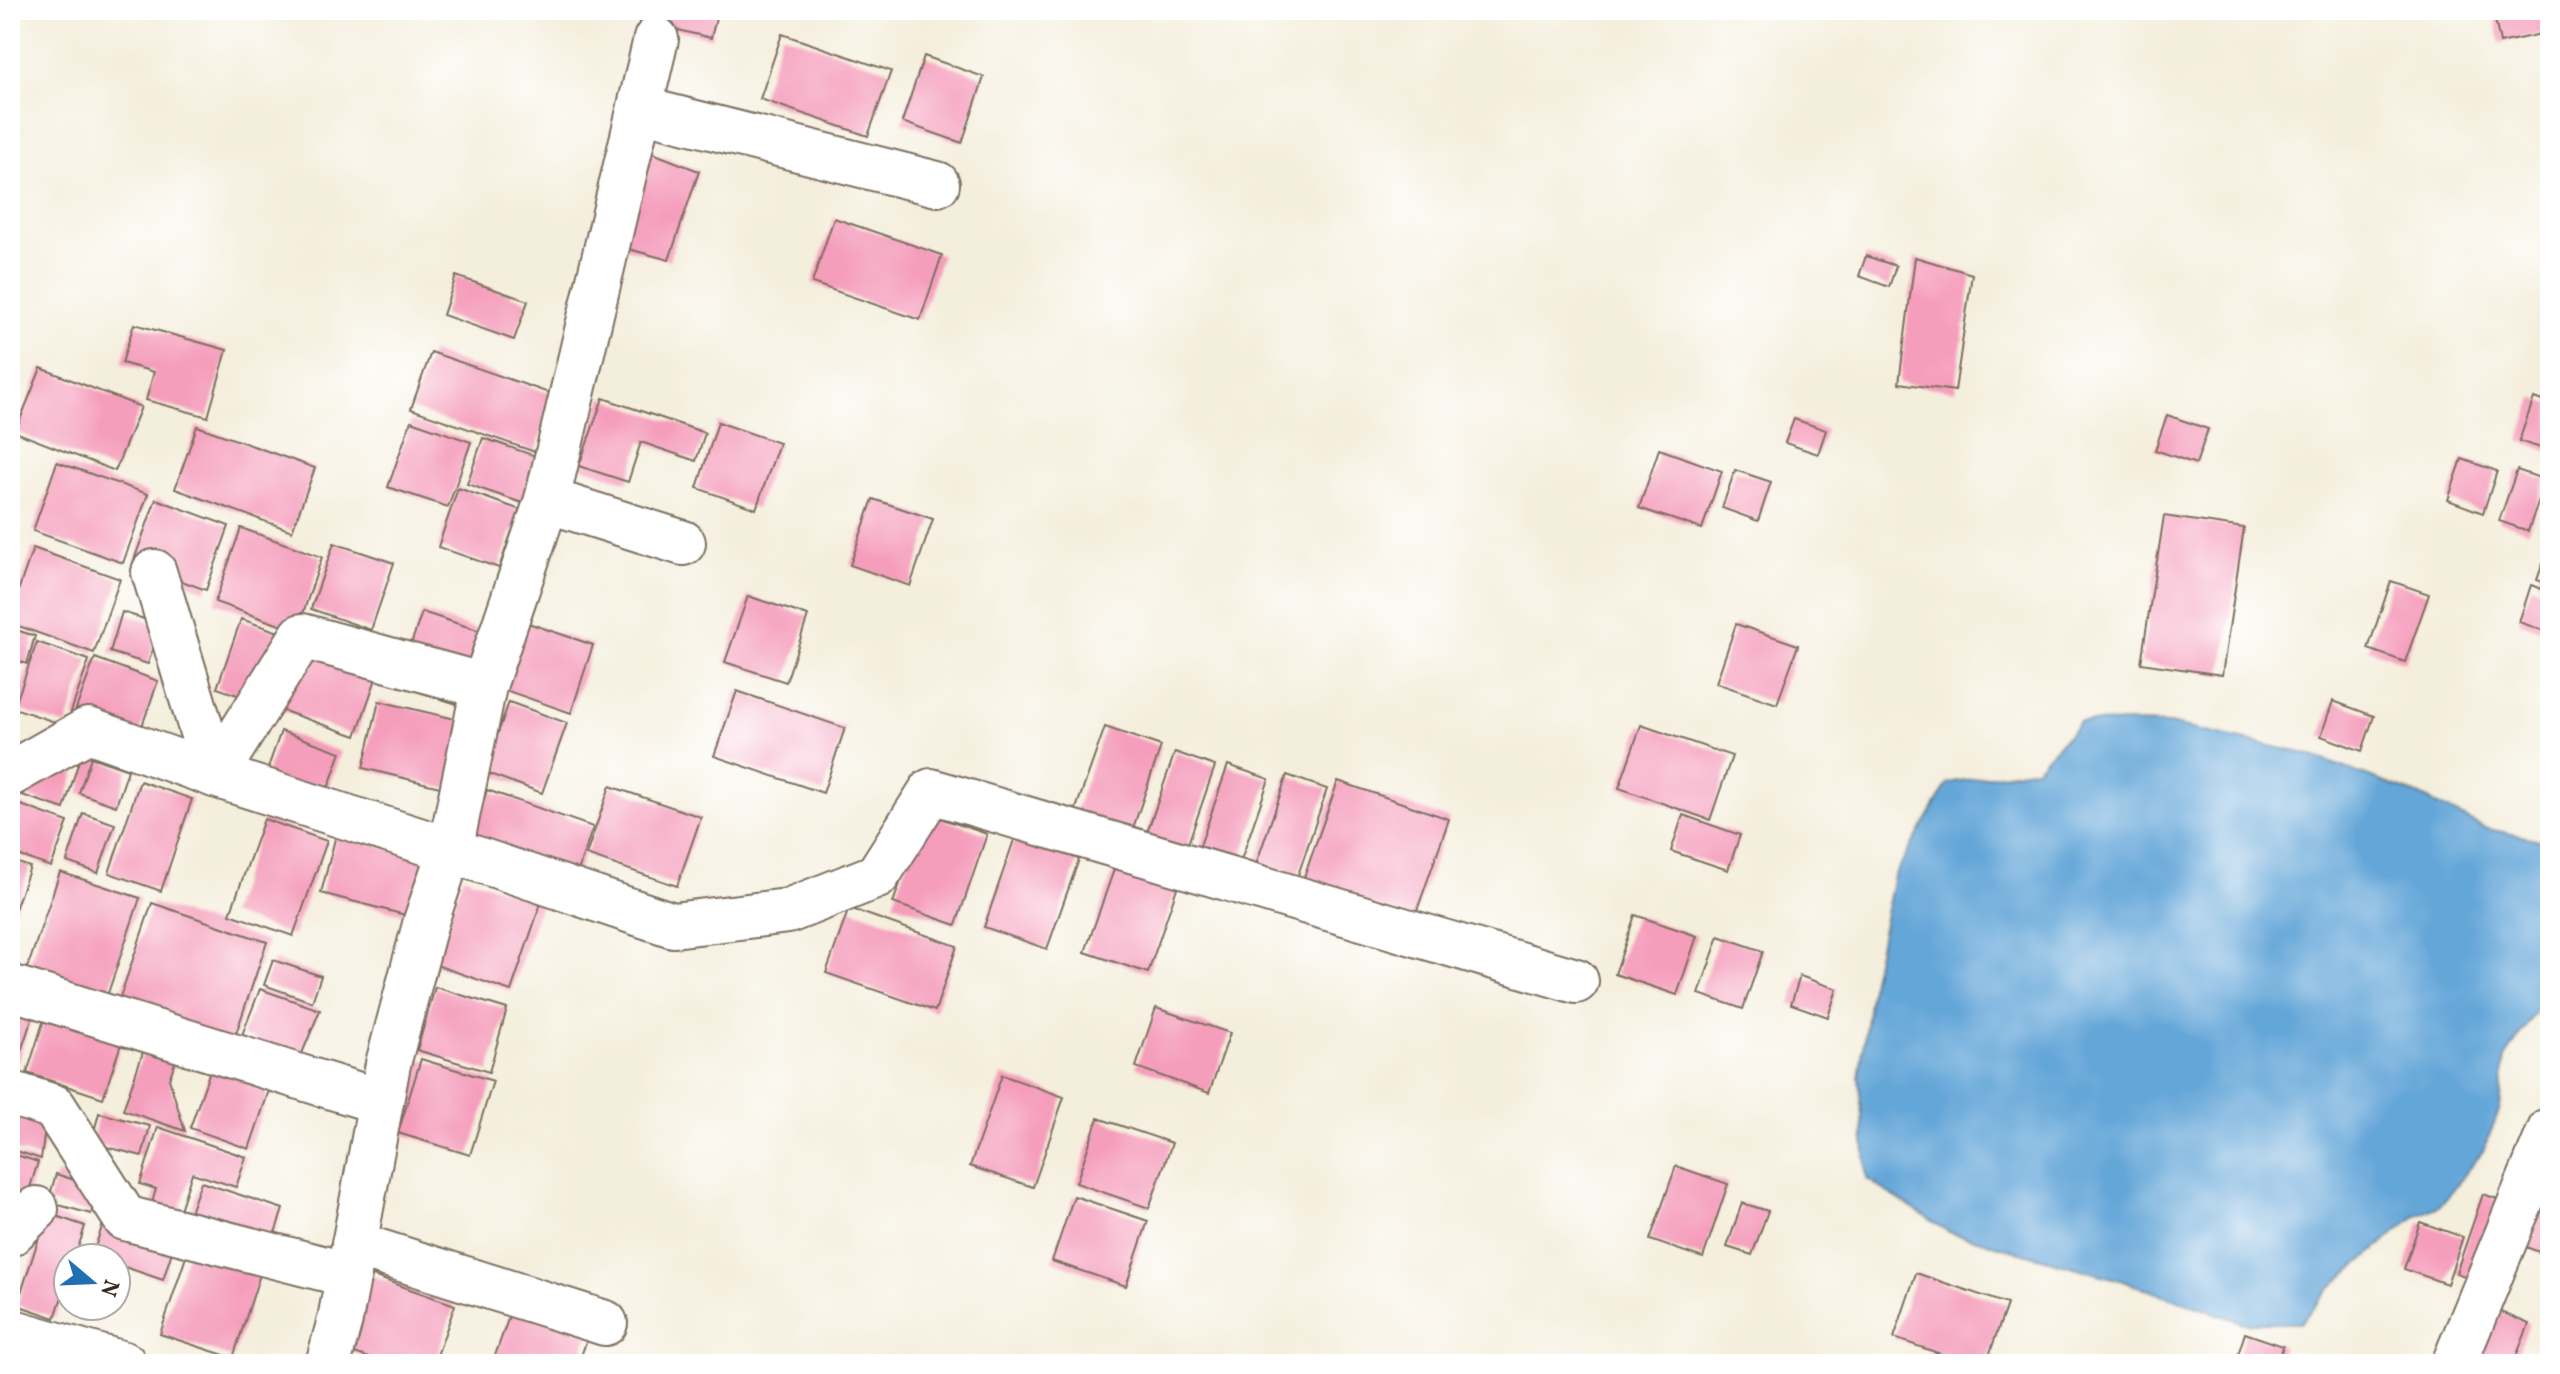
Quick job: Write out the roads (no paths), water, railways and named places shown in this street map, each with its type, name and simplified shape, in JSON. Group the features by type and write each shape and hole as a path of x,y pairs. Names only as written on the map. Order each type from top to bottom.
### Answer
{"street":[{"path":"328,1364 388,1064 426,921 450,850 484,686 547,500 656,39"},
{"path":"640,109 937,184"},
{"path":"547,500 683,543"},
{"path":"154,572 215,775"},
{"path":"215,775 302,636 484,686"},
{"path":"10,774 88,730 215,775 673,925 788,911 877,876 931,791 1576,981"},
{"path":"10,987 381,1102"},
{"path":"10,1093 54,1107 125,1218 351,1260 605,1323"},
{"path":"2454,1364 2550,1130"},
{"path":"10,1331 124,1364"}],"water":[{"path":"2080,722 2169,724 2307,754 2418,795 2484,828 2550,845 2550,940 2538,950 2543,1000 2505,1058 2500,1108 2483,1151 2441,1205 2414,1217 2331,1287 2300,1323 2244,1323 2120,1280 1949,1232 1867,1179 1859,1078 1872,979 1894,876 1948,783 2036,768"}]}
